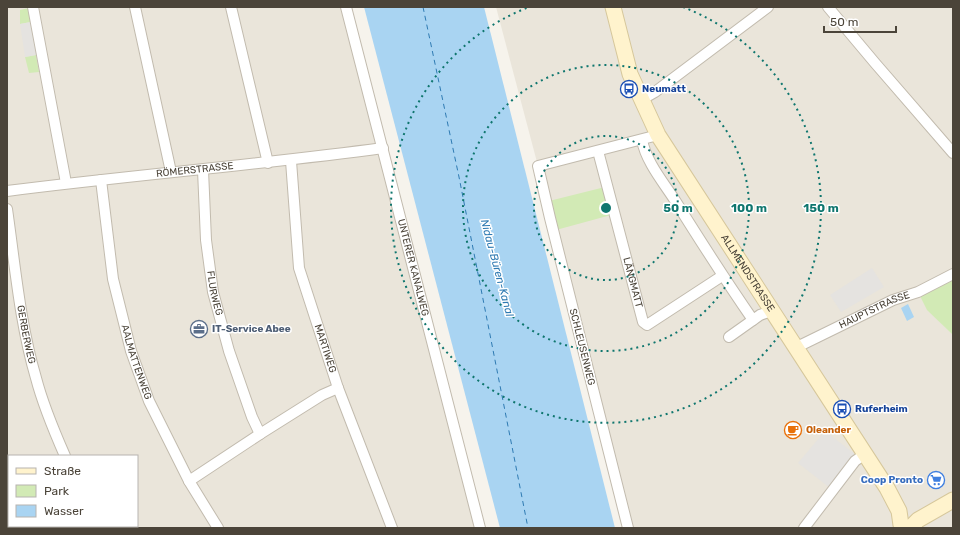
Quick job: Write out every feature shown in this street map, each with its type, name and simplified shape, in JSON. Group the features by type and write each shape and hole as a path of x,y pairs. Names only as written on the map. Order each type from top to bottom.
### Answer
{"main road":[{"name":"ALLMENDSTRASSE","path":"613,7 630,74 658,135 865,454 895,502 906,527"},
{"path":"906,527 953,500"}],"street":[{"path":"33,7 66,183"},
{"path":"135,7 171,172"},
{"path":"231,7 268,163"},
{"name":"UNTERER KANALWEG","path":"346,7 480,528"},
{"path":"641,100 655,92 768,7"},
{"path":"828,7 874,63 953,152"},
{"path":"598,151 658,135"},
{"path":"642,140 644,151 722,276 753,320"},
{"name":"RÖMERSTRASSE","path":"7,191 66,183 291,161 383,148"},
{"name":"SCHLEUSENWEG","path":"598,151 538,166 551,225 628,528"},
{"name":"LÄNGMATT","path":"598,151 643,322 647,325 722,276"},
{"name":"MARTIWEG","path":"291,161 299,268 338,388 392,528"},
{"name":"FLURWEG","path":"203,170 206,240 213,292 229,351 252,417 260,434"},
{"name":"AALMATTENWEG","path":"101,180 113,278 131,351 148,401 189,481 218,528"},
{"name":"GERBERWEG","path":"7,209 21,312 29,349 36,378 65,455"},
{"name":"HAUPTSTRASSE","path":"795,348 893,300 918,292 953,274"},
{"path":"729,337 753,320 772,311"},
{"path":"189,481 322,395 338,388"},
{"path":"804,528 855,461 865,454"}],"shaded area":[{"path":"7,7 346,7 480,528 7,528"},
{"path":"496,7 953,7 953,274 928,310 953,335 953,528 628,528 538,166"},
{"path":"31,22 36,55 25,57 20,24"},
{"path":"872,268 884,287 841,312 830,295"},
{"path":"825,431 856,455 830,488 798,463"}],"green space":[{"path":"29,8 31,22 20,24 20,10"},
{"path":"36,55 39,72 29,73 25,57"},
{"path":"605,187 611,215 556,230 549,201"},
{"path":"953,274 953,335 927,310 918,292"}],"water":[{"name":"Nidau-Büren-Kanal","path":"364,7 484,7 615,528 500,528"},
{"path":"908,304 914,317 907,321 901,308"}],"ferry route":[{"path":"423,7 459,177 528,528"}],"place":[{"name":"Neumatt","path":"629,89"},
{"name":"IT-Service Abee","path":"199,329"},
{"name":"Ruferheim","path":"842,409"},
{"name":"Oleander","path":"793,430"},
{"name":"Coop Pronto","path":"936,480"}]}
